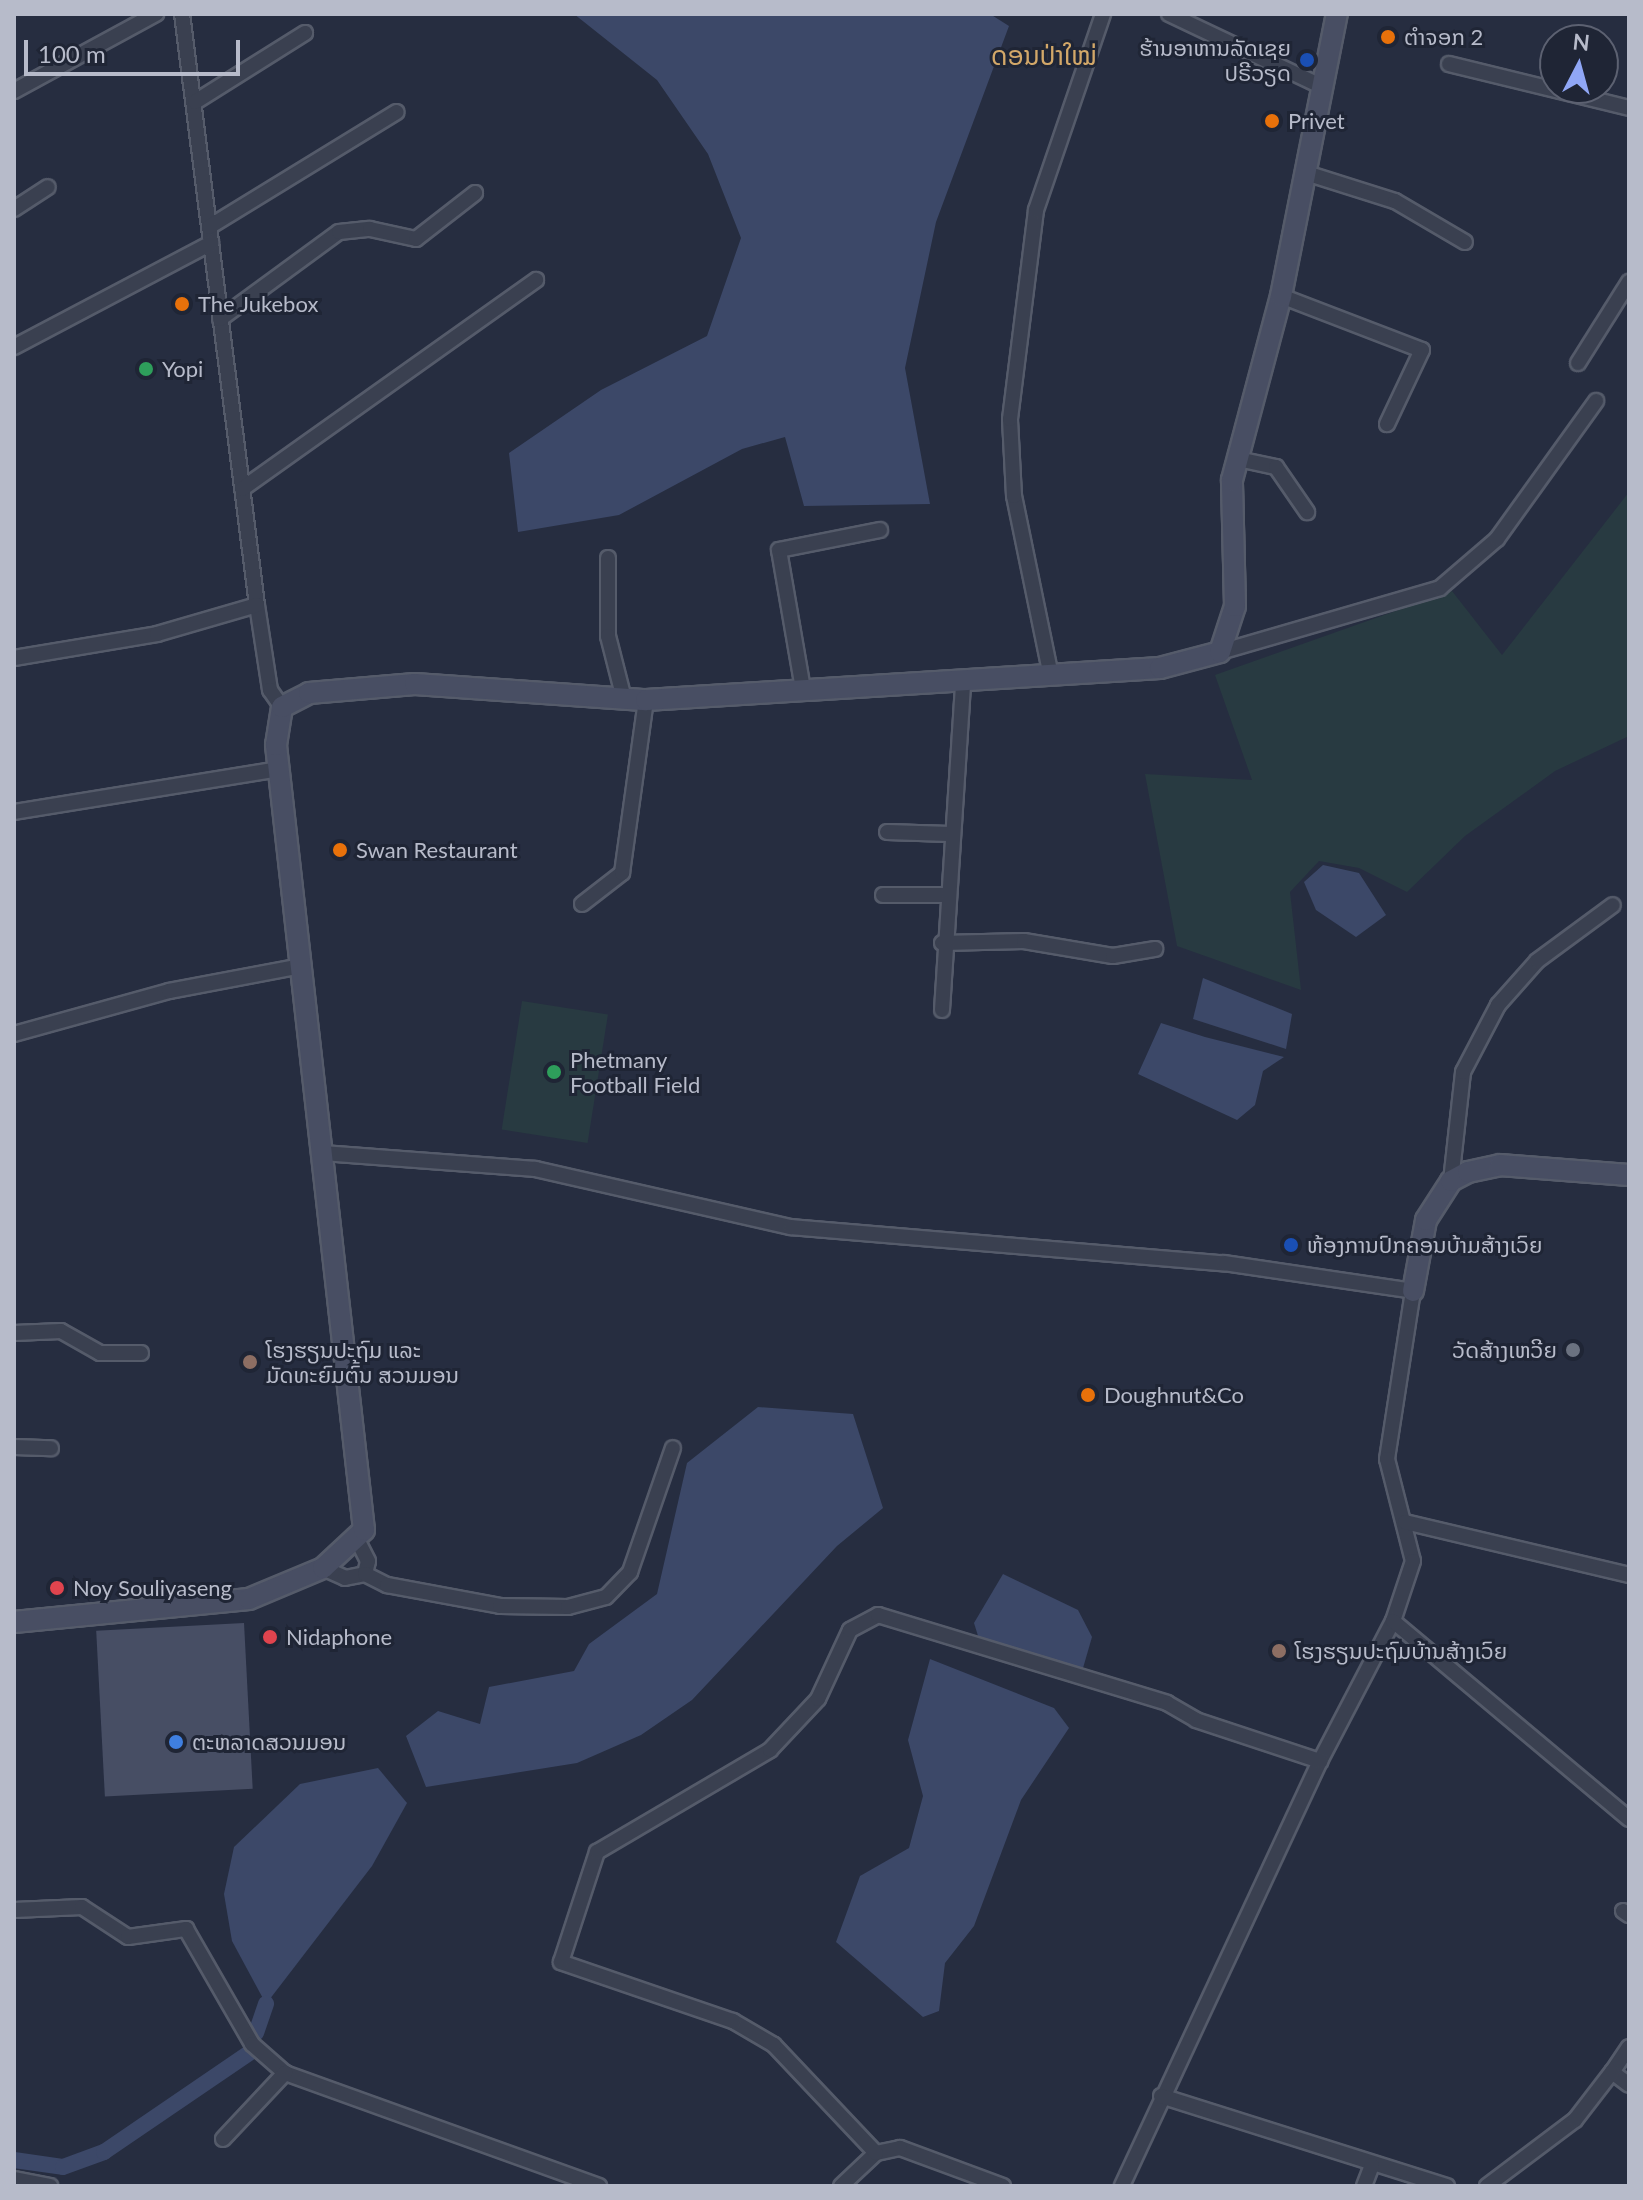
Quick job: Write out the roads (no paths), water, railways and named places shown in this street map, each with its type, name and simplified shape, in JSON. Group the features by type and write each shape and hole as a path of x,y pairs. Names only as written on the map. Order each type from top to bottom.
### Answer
{"street":[{"path":"14,91 156,14"},
{"path":"182,14 257,605 270,690 282,707"},
{"path":"1051,676 1014,496 1010,419 1036,210 1103,14"},
{"path":"1169,14 1323,87"},
{"path":"1220,652 1235,606 1238,459 1281,296 1337,14"},
{"path":"195,102 305,33"},
{"path":"1449,64 1629,108"},
{"path":"209,227 397,112"},
{"path":"1306,173 1395,201 1465,242"},
{"path":"14,209 48,187"},
{"path":"220,319 339,232 370,229 416,239 475,193"},
{"path":"14,347 211,243"},
{"path":"242,489 536,280"},
{"path":"1578,363 1629,282"},
{"path":"1281,296 1422,350 1387,424"},
{"path":"14,1622 249,1599 323,1568 358,1541 367,1517 279,769 275,730 282,707 309,693 415,684 503,685 646,700 1160,668 1440,588 1497,539 1596,401"},
{"path":"1238,459 1276,467 1307,512"},
{"path":"803,689 779,550 880,530"},
{"path":"608,558 608,636 624,699"},
{"path":"14,658 157,634 257,605"},
{"path":"942,1010 945,895 963,681"},
{"path":"582,904 622,873 646,700"},
{"path":"14,812 279,769"},
{"path":"887,832 950,834"},
{"path":"883,895 945,895"},
{"path":"1122,2186 1161,2096 1320,1761 1393,1621 1413,1561 1405,1522 1388,1475 1387,1441 1426,1220 1451,1181 1461,1081 1498,1005 1537,961 1613,905"},
{"path":"942,943 1024,941 1113,956 1155,949"},
{"path":"14,1034 169,991 301,966"},
{"path":"323,1153 535,1169 805,1228 1224,1263 1413,1291"},
{"path":"1451,1181 1500,1165 1629,1175"},
{"path":"14,1333 61,1331 100,1353 141,1353"},
{"path":"14,1447 51,1448"},
{"path":"323,1568 345,1578 365,1574 387,1585 500,1606 568,1607 606,1597 630,1572 673,1448"},
{"path":"1405,1522 1629,1575"},
{"path":"358,1541 368,1561 365,1574"},
{"path":"876,2153 774,2045 733,2021 558,1959 590,1865 607,1842 770,1750 818,1699 850,1630 878,1615 1167,1703 1196,1720 1320,1761"},
{"path":"1393,1621 1626,1817"},
{"path":"1626,1817 1629,1798"},
{"path":"14,1910 82,1907 128,1937 186,1929 252,2044 285,2073 599,2186"},
{"path":"1487,2186 1575,2120 1629,2047"},
{"path":"1612,2072 1629,2085"},
{"path":"223,2139 285,2073"},
{"path":"1161,2096 1372,2165 1447,2186"},
{"path":"841,2186 876,2153 900,2148 1003,2186"},
{"path":"1364,2186 1372,2165"},
{"path":"14,2179 50,2186"}],"water":[{"path":"574,14 990,14 1009,26 936,222 905,368 930,504 804,506 785,437 742,449 619,515 518,532 509,453 601,390 707,336 741,238 708,154 657,80"},
{"path":"1323,865 1359,873 1386,915 1356,937 1316,910 1304,882"},
{"path":"1203,978 1292,1014 1286,1049 1193,1019"},
{"path":"1161,1023 1284,1057 1263,1071 1255,1105 1237,1120 1138,1074"},
{"path":"758,1407 853,1414 883,1508 837,1546 692,1700 641,1735 577,1763 426,1787 406,1736 438,1711 480,1724 489,1687 574,1671 589,1644 657,1594 687,1463"},
{"path":"1003,1574 1078,1610 1092,1637 1083,1668 979,1639 974,1623"},
{"path":"930,1659 1054,1708 1069,1728 1021,1800 974,1926 945,1963 939,2011 923,2017 836,1942 860,1876 909,1848 923,1796 908,1740"},
{"path":"378,1768 407,1803 372,1866 266,2004 232,1941 224,1894 234,1847 300,1784"}],"waterway":[{"path":"256,2033 266,2004"},
{"path":"14,2160 63,2167 104,2152 249,2053"}],"place":[{"name":"ຕຳຈອກ 2","path":"1388,37"},
{"name":"ຮ້ານອາຫານລັດເຊຍ ປຣີວຽດ","path":"1307,60"},
{"name":"Privet","path":"1272,121"},
{"name":"The Jukebox","path":"182,304"},
{"name":"Yopi","path":"146,369"},
{"name":"Swan Restaurant","path":"340,850"},
{"name":"Phetmany Football Field","path":"554,1072"},
{"name":"ຫ້ອງການປົກຄອນບ້າມສ້າງເວົຍ","path":"1291,1245"},
{"name":"ວັດສ້າງເຫວີຍ","path":"1573,1350"},
{"name":"ໂຮງຮຽນປະຖົມ ແລະ ມັດທະຍົມຕົ້ນ ສວນມອນ","path":"250,1362"},
{"name":"Doughnut&Co","path":"1088,1395"},
{"name":"Noy Souliyaseng","path":"57,1588"},
{"name":"Nidaphone","path":"270,1637"},
{"name":"ໂຮງຮຽນປະຖົມບ້ານສ້າງເວົຍ","path":"1279,1651"},
{"name":"ຕະຫລາດສວນມອນ","path":"176,1742"}],"district":[{"name":"ດອນປ່າໃໝ່","path":"1044,56"}]}
